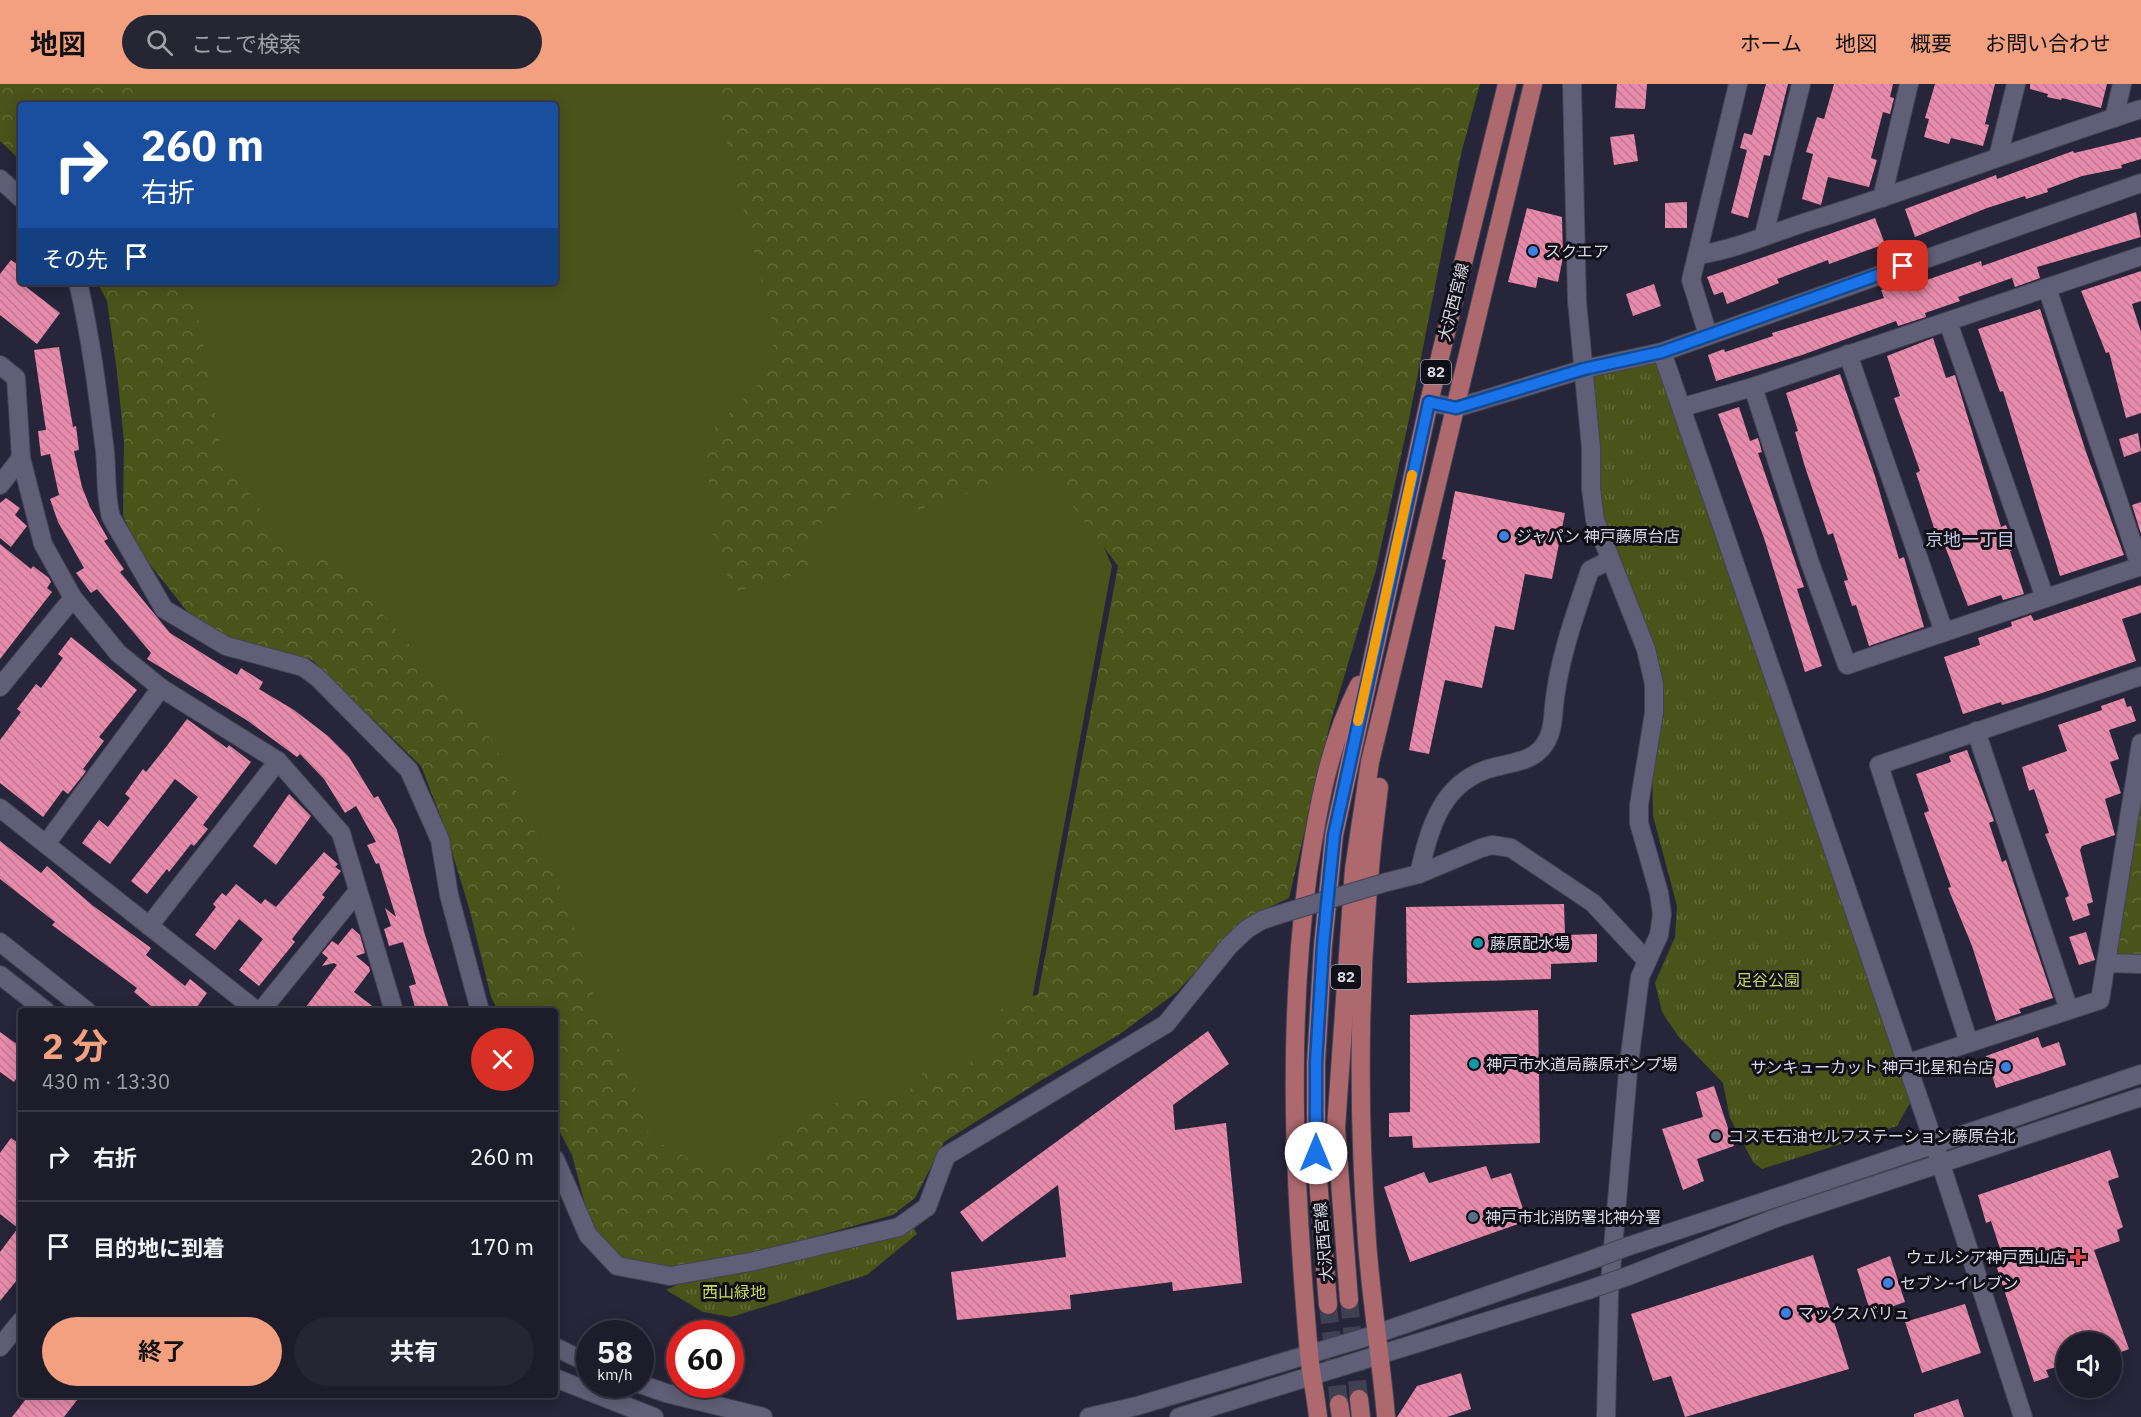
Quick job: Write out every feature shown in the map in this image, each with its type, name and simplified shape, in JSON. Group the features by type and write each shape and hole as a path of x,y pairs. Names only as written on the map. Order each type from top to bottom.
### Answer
{"main road":[{"name":"大沢西宮線","path":"1328,1305 1316,1153 1316,1063 1323,945 1334,835 1370,662 1429,402 1507,84"},
{"name":"大沢西宮線","path":"1349,1300 1336,1128 1354,869 1370,762 1533,84"},
{"path":"1386,1417 1367,1242 1359,1093 1372,838 1394,657"},
{"path":"1318,1417 1309,1354 1295,1162 1293,1073 1297,973 1312,844 1327,770 1343,717 1370,662"}],"street":[{"path":"1572,84 1577,301 1595,520 1646,649 1654,684 1654,713 1639,805 1639,823 1659,893 1662,914 1659,935 1641,977 1617,1173 1608,1318 1606,1417"},
{"path":"1708,335 1691,280 1738,84"},
{"path":"1764,235 1801,84"},
{"path":"1882,198 1909,84"},
{"path":"1998,157 2016,84"},
{"path":"2114,118 2122,84"},
{"path":"1698,255 1729,250 1764,235 1882,198 2141,109"},
{"path":"0,179 18,195"},
{"path":"1429,402 1456,408 1584,369 1662,352 2141,183"},
{"path":"1683,407 1753,387 2141,256"},
{"path":"79,285 91,339 106,461 106,500 111,517 164,609 226,646 303,667 318,678 409,770 440,840 450,895 479,1008"},
{"path":"1753,387 1810,563 1847,666 2140,566 2048,288"},
{"path":"1948,322 2045,598"},
{"path":"1662,352 1683,407 1905,1064 1934,1143 2023,1417"},
{"path":"1848,354 1944,632"},
{"path":"0,365 16,378 21,458 43,544 72,598 118,653 161,688 278,761 341,833 392,1008"},
{"path":"0,485 21,458"},
{"path":"1419,874 1426,845 1442,805 1460,782 1482,770 1527,758 1542,748 1552,730 1557,680 1567,639 1590,570 1610,560"},
{"path":"0,687 72,598"},
{"path":"1969,1043 1879,765 2141,676"},
{"path":"46,844 161,688"},
{"path":"1976,731 2069,1010"},
{"path":"1905,1064 2100,1000 2141,743"},
{"path":"149,926 278,761"},
{"path":"0,808 255,1008"},
{"path":"558,1166 588,1235 617,1266 670,1276 750,1262 899,1227 927,1207 946,1156 1166,1024 1229,946 1262,920 1419,874 1492,845 1511,848 1593,903 1647,961"},
{"path":"261,1008 358,891"},
{"path":"0,942 83,1008"},
{"path":"2106,963 2141,964"},
{"path":"0,975 42,1008"},
{"path":"1089,1417 1137,1407 1234,1375 1377,1333 1629,1246 1868,1169 1934,1143 2141,1074"},
{"path":"1179,1417 1379,1357 1588,1290 1776,1218 2141,1097"},
{"path":"0,1347 18,1325"},
{"path":"558,1348 576,1357"},
{"path":"558,1379 654,1417"},
{"path":"654,1389 763,1417"}],"green space":[{"path":"0,84 796,84 1024,360 1112,566 1014,1097 659,1227 491,800 215,471 180,285 558,285 558,102 18,102"},
{"path":"0,84 140,84 157,102 18,102 18,158 0,141"},
{"path":"715,84 1480,84 1461,154 1408,424 1376,570 1330,724 1289,898 1243,920 1177,992 1120,1034 944,1142 915,1198 893,1215 778,1247 670,1268 622,1259 591,1227 572,1155 558,1129 558,1008 496,1008 491,997 470,911 442,820 421,766 312,660 240,644 194,620 140,552 123,516 124,442 117,372 107,301 99,285 193,285 222,454 293,557 330,553 492,740 563,892 595,998 636,1088 650,1138 696,1162 752,1163 774,1135 858,1092 902,1098 924,1072 949,1072 989,1053 996,1011 1038,994 1118,566 1044,468 917,510 855,491 810,534 814,569 734,592 712,539 720,507 698,457 716,426 759,384 776,337 732,165"},
{"name":"足谷公園","path":"1662,352 1916,1092 1897,1126 1762,1169 1753,1162 1730,1118 1723,1083 1678,1036 1662,1012 1655,983 1675,937 1677,906 1653,816 1652,759 1657,681 1605,532 1584,369"},
{"path":"2141,783 2141,958 2112,958"},
{"name":"西山緑地","path":"911,1222 917,1234 867,1275 731,1317 703,1312 666,1290 689,1279"}],"building":[{"path":"1617,84 1647,84 1645,109 1615,108"},
{"path":"1766,84 1788,84 1770,156 1764,155 1748,218 1731,213 1747,150 1740,148 1744,133 1752,135"},
{"path":"1834,84 1893,84 1890,97 1894,98 1890,114 1883,112 1871,158 1877,160 1869,187 1828,177 1821,205 1802,199 1813,154 1806,152 1817,117 1824,119"},
{"path":"1935,84 1995,84 1985,124 1989,125 1983,146 1951,138 1949,144 1924,137 1929,119 1925,118"},
{"path":"2030,84 2107,84 2101,108 2062,98 2061,100 2047,97 2048,94 2030,89"},
{"path":"1634,134 1638,161 1614,165 1610,137"},
{"path":"2141,137 2141,159 2121,165 2122,168 2082,176 2047,189 2048,192 2026,199 2025,196 1987,208 1915,237 1905,209 1996,175 1997,179 2073,151 2074,153"},
{"path":"1687,202 1687,228 1665,228 1665,203"},
{"path":"1527,208 1562,217 1563,257 1558,282 1538,277 1536,288 1508,282"},
{"path":"2136,212 2141,237 2037,267 2040,278 2015,287 2012,278 1958,297 1960,301 1925,313 1926,317 1898,326 1896,321 1802,355 1716,381 1708,355 1724,349 1725,352 1773,336 1772,333 1884,298 1881,290 1903,283 1904,288 1981,261 1982,266"},
{"path":"1875,218 1885,244 1829,264 1828,260 1777,279 1779,283 1727,304 1723,292 1714,295 1707,277"},
{"path":"11,260 18,265 18,285 24,285 60,313 37,344 0,315 0,274"},
{"path":"2141,271 2141,301 2132,304 2141,332 2141,413 2126,418 2109,352 2106,353 2081,291"},
{"path":"1654,284 1661,306 1633,316 1626,294"},
{"path":"2040,309 2086,452 2124,555 2060,576 2003,391 2000,392 1978,329"},
{"path":"1933,338 1946,378 1955,375 2001,527 2006,525 2015,549 2010,551 2024,594 2003,600 2001,595 1968,606 1941,536 1937,537 1916,473 1920,471 1894,398 1900,396 1887,356"},
{"path":"59,347 73,427 76,426 79,450 74,451 82,487 108,539 104,541 124,569 120,572 170,633 237,675 241,668 263,682 259,689 294,710 328,736 349,757 374,798 378,796 397,830 425,935 449,1008 415,1008 409,986 416,984 403,942 389,946 384,929 391,926 385,908 396,917 379,863 376,864 367,845 376,842 356,806 345,813 324,779 300,754 297,757 248,721 147,659 151,653 97,589 91,593 76,573 84,568 58,522 50,499 59,495 50,454 41,456 38,431 46,430 34,350"},
{"path":"1840,374 1875,476 1899,559 1904,557 1924,627 1869,646 1856,605 1852,606 1844,581 1848,580 1833,533 1828,535 1805,467 1795,432 1798,431 1786,393"},
{"path":"1739,407 1750,441 1758,438 1762,452 1758,453 1804,587 1797,589 1822,666 1805,672 1764,538 1718,414"},
{"path":"2138,433 2141,451 2124,457 2119,439"},
{"path":"1455,491 1565,513 1552,579 1525,574 1514,630 1495,626 1482,688 1445,680 1429,754 1409,750 1446,560 1442,559"},
{"path":"6,498 20,508 15,515 27,526 11,547 0,538 0,503"},
{"path":"2141,502 2141,534 2132,505"},
{"path":"0,544 31,569 33,566 49,578 51,582 47,588 52,592 0,659"},
{"path":"2141,585 2141,613 2122,619 2136,661 2039,694 2002,705 2001,702 1963,714 1944,657 1980,645 1978,638 2012,626 2011,622 2031,615 2034,621"},
{"path":"71,637 137,690 99,737 104,741 83,769 86,771 84,774 68,794 63,790 43,817 0,783 0,740 21,712 17,709 36,684 41,688 63,658 58,654"},
{"path":"2124,698 2127,707 2131,706 2136,721 2109,730 2119,759 2110,762 2121,793 2105,799 2115,835 2082,846 2080,850 2093,902 2087,904 2090,915 2073,921 2065,898 2069,896 2045,834 2049,833 2034,789 2029,791 2022,767 2067,751 2058,725 2102,710 2101,706"},
{"path":"187,719 227,748 229,745 251,762 203,825 208,829 194,846 191,844 169,872 167,869 147,894 131,881 198,797 175,779 110,864 82,843 99,820 108,827 130,798 125,794 143,769 146,772"},
{"path":"1967,750 1994,821 1989,823 2002,862 2006,860 2053,998 2019,1009 2021,1013 1996,1021 1972,946 1948,888 1951,887 1924,813 1929,811 1916,774 1951,762 1949,756"},
{"path":"289,794 311,816 276,865 253,846"},
{"path":"0,841 41,873 47,866 92,905 151,948 146,955 185,986 190,979 207,993 196,1008 153,1008 134,992 137,988 52,925 55,922 0,879"},
{"path":"324,852 338,864 335,867 341,871 322,895 325,897 292,939 295,942 259,986 239,970 263,939 239,919 215,950 195,935 216,907 213,904 222,893 226,896 236,884 261,904 265,899 276,907"},
{"name":"藤原配水場","path":"1564,904 1565,935 1597,934 1597,962 1551,964 1551,979 1407,983 1406,907"},
{"path":"352,928 360,935 365,953 356,956 369,967 370,971 354,992 375,1008 305,1008 337,965 334,963 322,966 328,958 322,953 332,941 338,945"},
{"path":"2086,932 2095,960 2079,965 2069,937"},
{"name":"神戸市水道局藤原ポンプ場","path":"1538,1010 1540,1143 1413,1148 1412,1136 1389,1137 1389,1113 1410,1112 1410,1015"},
{"path":"1208,1031 1229,1064 1173,1105 1175,1130 1226,1123 1242,1283 1173,1291 1172,1282 1070,1295 1071,1309 957,1320 951,1272 1066,1257 1058,1185 982,1242 960,1212"},
{"path":"0,1032 18,1045 18,1076 14,1082 0,1072"},
{"path":"2038,1037 2042,1048 2059,1042 2066,1065 1996,1088 1986,1056"},
{"path":"1714,1086 1734,1146 1697,1159 1704,1181 1683,1190 1662,1129 1703,1117 1696,1092"},
{"path":"11,1138 18,1143 18,1228 0,1214 0,1153"},
{"path":"2110,1150 2119,1177 2108,1181 2123,1227 2117,1230 2120,1241 2094,1250 2129,1349 2122,1352 2122,1332 2056,1332 2056,1367 2046,1370 2049,1377 2034,1382 1997,1268 2005,1264 1991,1221 1986,1223 1978,1195"},
{"path":"1486,1166 1491,1179 1511,1173 1527,1221 1410,1262 1384,1187 1424,1172 1429,1183"},
{"path":"18,1228 18,1279 0,1301 0,1252"},
{"path":"1813,1255 1849,1369 1685,1417 1671,1376 1653,1381 1631,1314"},
{"path":"1890,1256 1905,1302 1871,1314 1857,1269"},
{"path":"1965,1304 1981,1353 1922,1373 1905,1322"},
{"path":"1461,1373 1471,1409 1447,1417 1397,1417 1417,1386"},
{"path":"27,1398 79,1398 64,1417 12,1417"},
{"path":"1958,1399 1964,1417 1914,1417 1914,1414"}],"tunnel":[{"path":"1349,1300 1359,1399"},
{"path":"1328,1305 1339,1404"}],"slow traffic":[{"path":"1358,721 1412,475"}],"place":[{"name":"スクエア","path":"1533,251"},
{"name":"ジャパン 神戸藤原台店","path":"1504,536"},
{"name":"藤原配水場","path":"1478,943"},
{"name":"神戸市水道局藤原ポンプ場","path":"1474,1064"},
{"name":"サンキューカット 神戸北星和台店","path":"2006,1067"},
{"name":"コスモ石油セルフステーション藤原台北","path":"1716,1136"},
{"name":"神戸市北消防署北神分署","path":"1473,1217"},
{"name":"ウェルシア神戸西山店","path":"2078,1257"},
{"name":"セブン-イレブン","path":"1888,1283"},
{"name":"マックスバリュ","path":"1786,1313"}],"district":[{"name":"京地一丁目","path":"1970,540"}],"route":[{"path":"1316,1153 1316,1063 1323,945 1334,835 1370,662 1429,402 1456,408 1584,369 1662,352 1903,266"}]}
